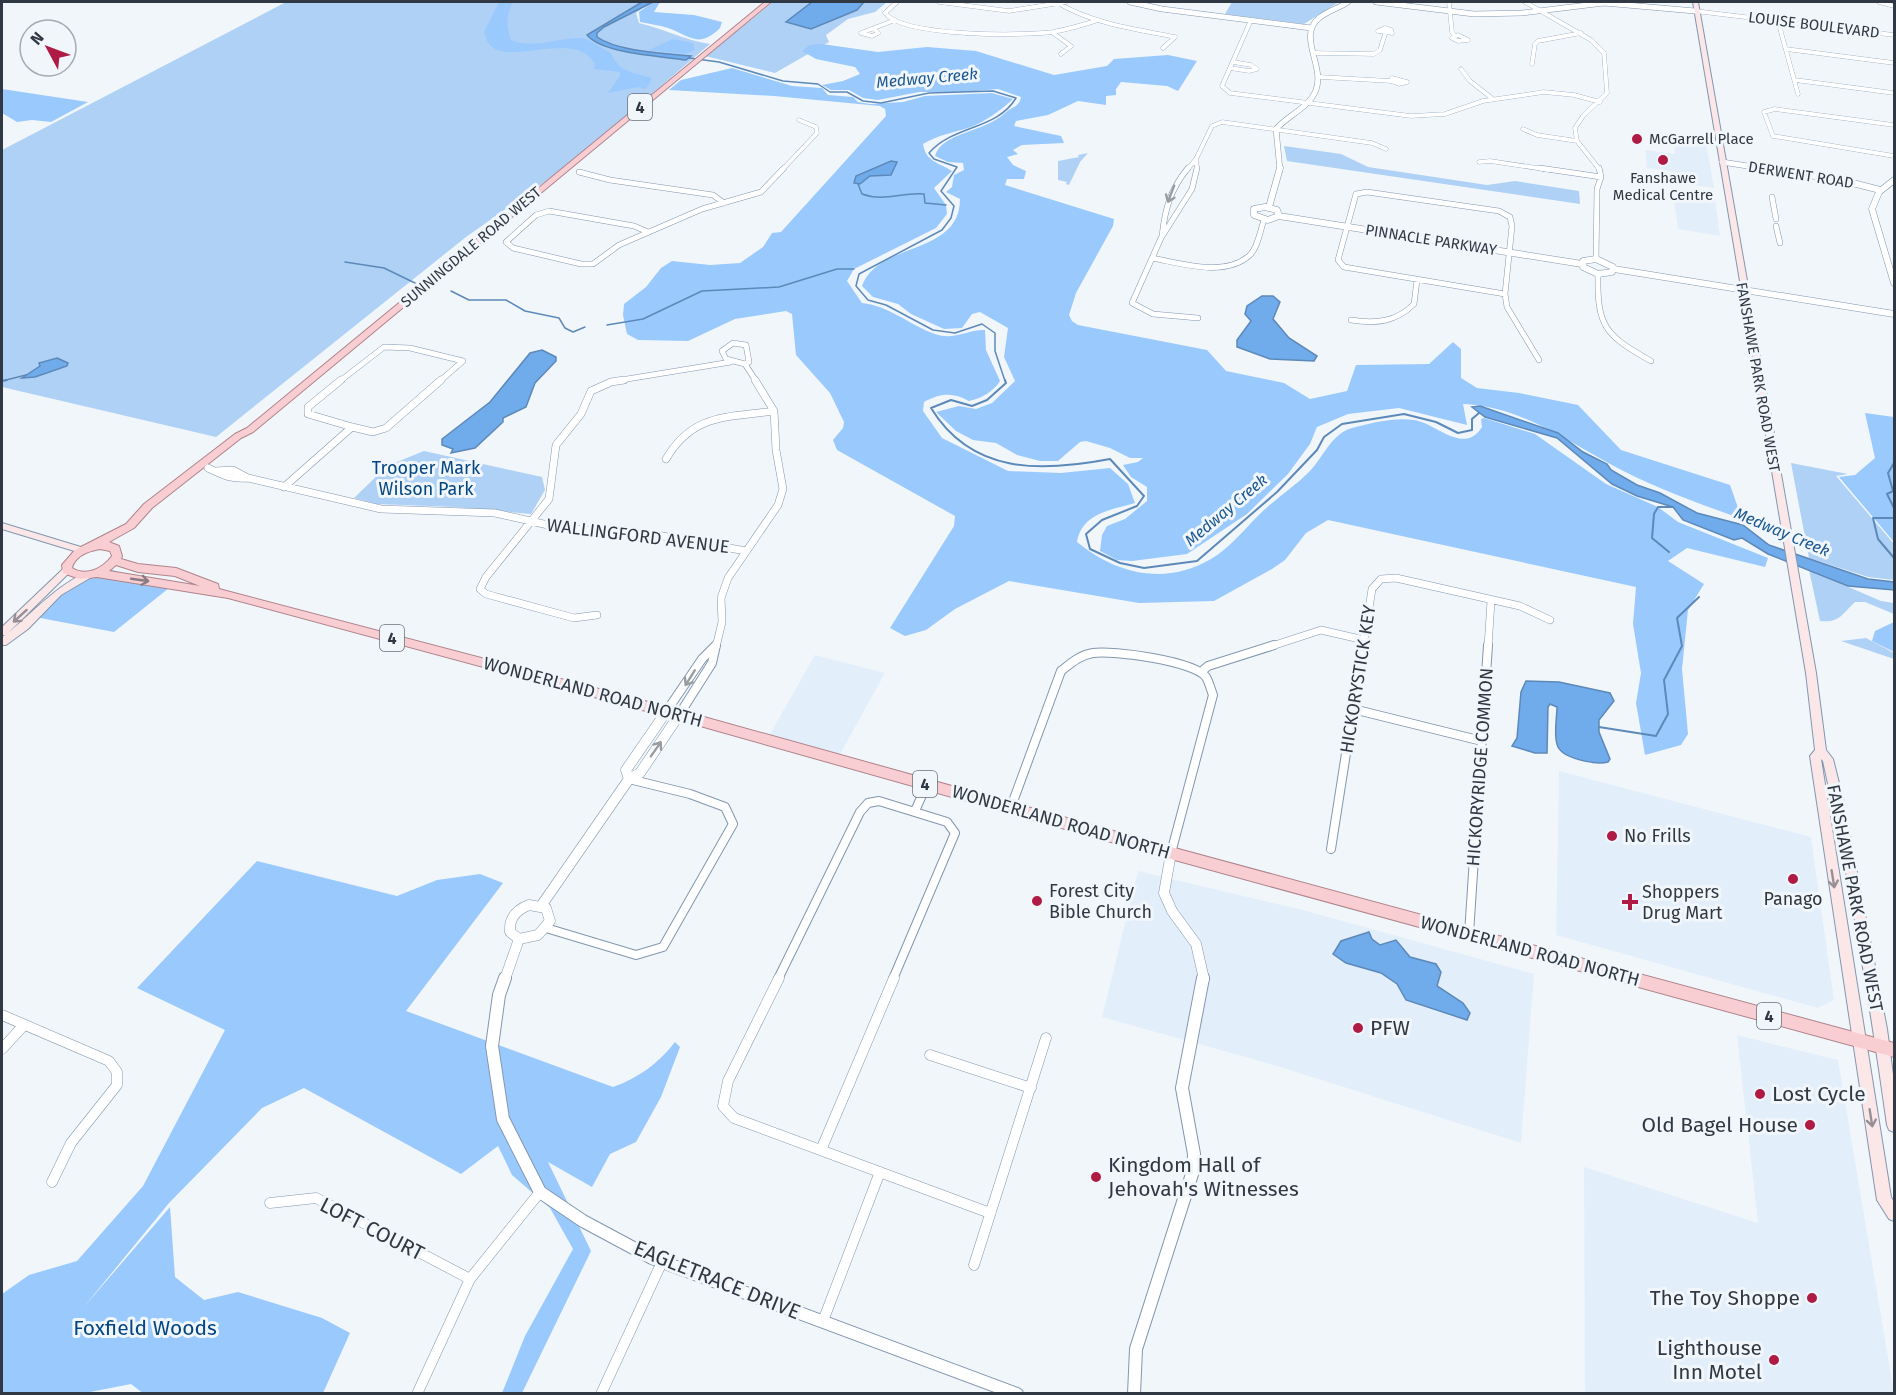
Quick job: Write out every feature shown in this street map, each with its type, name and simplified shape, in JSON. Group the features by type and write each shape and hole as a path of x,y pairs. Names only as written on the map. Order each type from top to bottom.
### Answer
{"main road":[{"name":"SUNNINGDALE ROAD WEST","path":"212,470 250,430 768,2"},
{"name":"FANSHAWE PARK ROAD WEST","path":"1695,2 1786,540 1811,673 1821,752 1828,759 1831,771 1888,1048 1894,1125"},
{"name":"SUNNINGDALE ROAD WEST","path":"93,546 130,526 148,506 238,436 250,430"},
{"name":"4","path":"93,574 72,574 69,564 81,550 93,546 111,546 212,470"},
{"path":"2,528 81,550"},
{"path":"2,528 57,548 69,564 2,632"},
{"path":"2,642 24,626 58,593 115,561 117,552 111,546"},
{"name":"WONDERLAND ROAD NORTH","path":"115,561 138,568 176,572 194,577 228,594"},
{"name":"WONDERLAND ROAD NORTH","path":"93,574 228,594 673,713 1171,853 1888,1048"},
{"name":"FANSHAWE PARK ROAD WEST","path":"1821,752 1815,756 1858,1040"},
{"path":"1858,1040 1884,1200 1894,1214"}],"street":[{"path":"897,2 885,13 895,20 964,32 1008,35 1053,33 1086,26 1098,20"},
{"path":"939,2 1010,11 1066,2"},
{"path":"1130,2 1162,9 1311,28"},
{"path":"1276,129 1286,118 1309,102 1319,87 1320,77 1309,34 1311,28 1323,14 1348,2"},
{"name":"LOUISE BOULEVARD","path":"1376,2 1450,12 1496,15 1603,2 1894,35"},
{"path":"1449,2 1452,32 1455,36"},
{"path":"1526,2 1581,33 1604,53 1607,88 1600,102 1577,123 1575,133 1577,141 1600,170 1601,177 1597,189 1596,259"},
{"path":"1879,2 1894,6"},
{"path":"1058,3 1098,20 1175,37 1163,48"},
{"path":"875,30 895,20"},
{"path":"1251,20 1222,86 1227,92 1422,117 1445,114 1493,99 1552,92 1600,102"},
{"path":"1778,21 1798,94"},
{"path":"1053,33 1071,46 1061,54"},
{"path":"1532,64 1535,44 1538,41 1581,33"},
{"path":"1314,52 1374,54 1380,50 1385,34"},
{"path":"1786,50 1894,63"},
{"path":"1230,68 1249,71 1257,69 1251,65 1233,62"},
{"path":"1461,69 1470,81 1493,99"},
{"path":"1320,77 1390,81"},
{"path":"1795,80 1894,93"},
{"path":"1894,124 1775,109 1764,112 1773,136 1894,156"},
{"path":"648,232 634,226 549,211 536,215 506,242 513,249 587,264 598,261 619,244 717,205 761,192 816,133 816,127 799,120"},
{"path":"1162,236 1165,208 1174,183 1196,159 1212,126 1216,123 1235,123 1372,143 1386,149"},
{"path":"1269,207 1281,165 1276,129"},
{"path":"1523,129 1537,135 1577,141"},
{"path":"1196,159 1196,178 1162,236 1132,303 1135,307 1183,319 1198,318"},
{"path":"1479,162 1490,161 1601,177"},
{"name":"DERWENT ROAD","path":"1722,162 1841,180 1880,190"},
{"path":"565,169 610,180 619,179 713,195 724,203"},
{"path":"1894,180 1880,190 1873,201 1872,209 1893,270 1894,283"},
{"path":"1505,294 1350,269 1340,263 1338,260 1356,194 1375,192 1505,214 1512,221 1505,294 1507,307 1539,360"},
{"path":"1772,197 1776,219"},
{"path":"1261,207 1269,207 1279,212 1280,216 1264,220 1254,215 1253,211 1261,207"},
{"name":"PINNACLE PARKWAY","path":"1280,216 1582,264"},
{"path":"1152,258 1204,266 1235,262 1252,253 1264,220"},
{"path":"1776,226 1780,243"},
{"path":"1614,269 1609,273 1598,274 1586,269 1582,264 1585,260 1596,259 1609,263 1614,269 1894,314"},
{"path":"1598,274 1597,296 1602,322 1624,343 1651,361"},
{"path":"1351,320 1377,324 1390,321 1414,304 1418,280"},
{"path":"731,362 726,359 724,347 741,342 746,345 748,351 749,362 745,364"},
{"path":"384,347 410,348 463,361 386,428 373,432 352,427 308,414 308,406 384,347"},
{"path":"597,615 574,618 486,594 480,589 486,577 533,522 549,499 556,445 581,414 591,391 611,382 731,362 745,364 751,370 774,411 777,431 776,450 783,489 778,505 728,578 722,598 722,622 712,663 673,713"},
{"path":"666,459 688,430 704,423 774,411"},
{"path":"284,488 352,427"},
{"name":"WALLINGFORD AVENUE","path":"212,470 217,475 234,479 248,478 381,509 495,513 561,528 615,530 687,539 746,550"},
{"name":"HICKORYSTICK KEY","path":"1331,849 1372,589 1381,579 1396,578 1525,608 1550,620"},
{"name":"HICKORYRIDGE COMMON","path":"1469,934 1491,601"},
{"path":"1201,672 1208,666 1321,630 1364,640"},
{"path":"541,906 629,779 640,773 702,659 715,646"},
{"path":"1011,807 1061,671 1070,661 1086,653 1105,649 1201,672 1211,684 1213,694 1171,853 1164,893 1172,911 1196,944 1201,957 1204,982 1182,1088 1194,1154 1193,1171 1139,1338 1134,1394"},
{"path":"1353,709 1482,741"},
{"path":"546,928 636,955 663,946 733,824 725,807 690,794 629,779"},
{"path":"915,812 927,784"},
{"path":"821,1150 955,833 947,822 879,801 868,803 860,812 724,1091 723,1106 726,1112 734,1118 990,1213"},
{"path":"541,906 549,913 550,918 546,928 533,938 519,939 514,936 509,927 512,916 522,907 541,906"},
{"name":"EAGLETRACE DRIVE","path":"519,939 499,995 492,1046 503,1119 540,1192 583,1221 662,1262 823,1321 993,1389 1017,1394"},
{"path":"2,1015 109,1061 116,1068 119,1076 117,1085 58,1161 52,1182"},
{"path":"2,1049 24,1025"},
{"path":"974,1265 1046,1038"},
{"path":"930,1055 1031,1088"},
{"path":"823,1321 880,1172"},
{"path":"417,1394 470,1279 540,1192"},
{"name":"LOFT COURT","path":"270,1203 316,1198 470,1279"},
{"path":"601,1394 662,1262"}],"shaded area":[{"path":"642,2 653,2 604,27 597,33 597,37 630,49 691,56 686,60 618,50 595,41 587,35"},
{"path":"812,2 864,2 857,10 811,29 786,22"},
{"path":"1674,139 1706,143 1714,188 1672,182 1671,171 1647,168 1645,150 1675,154"},
{"path":"891,161 897,162 891,175 870,176 860,184 854,183 856,176"},
{"path":"1673,193 1715,200 1720,236 1678,229"},
{"path":"1262,296 1273,296 1280,302 1273,319 1289,338 1317,356 1314,361 1270,359 1237,347 1237,340 1251,321 1245,314 1247,306"},
{"path":"542,350 556,357 556,361 535,383 526,407 503,418 503,422 475,448 451,453 453,449 442,445 442,439 490,402 530,353"},
{"path":"57,358 68,363 67,366 35,377 22,378 40,366 39,363"},
{"name":"Medway Creek","path":"1480,406 1558,433 1583,452 1607,464 1611,470 1637,485 1660,493 1697,513 1743,525 1769,545 1868,579 1894,582 1894,590 1848,586 1768,554 1742,538 1734,540 1683,520 1673,507 1637,496 1612,484 1557,438 1485,417 1472,407"},
{"path":"815,655 885,673 839,756 769,736"},
{"path":"1526,681 1559,682 1610,693 1614,701 1599,720 1599,732 1610,759 1608,762 1596,763 1581,760 1561,751 1556,738 1557,707 1550,704 1548,707 1547,753 1535,753 1512,746 1517,738 1521,692"},
{"path":"1559,771 1811,837 1834,1000 1818,1008 1556,935"},
{"path":"1138,871 1303,910 1534,974 1521,1143 1277,1066 1102,1017"},
{"path":"1369,932 1372,939 1380,945 1396,940 1410,957 1436,964 1441,972 1437,986 1463,1003 1470,1013 1467,1020 1406,1000 1397,984 1381,973 1346,963 1333,954 1341,941"},
{"path":"1737,1035 1838,1060 1894,1393 1585,1393 1584,1167 1758,1223"}],"green space":[{"path":"286,2 651,2 636,13 639,23 710,44 570,164 466,237 216,437 2,387 2,150"},
{"path":"499,2 513,2 508,21 511,40 528,44 585,38 611,53 622,68 652,78 646,89 638,87 608,93 620,76 620,72 594,69 595,64 586,54 573,49 558,48 499,51 489,44 484,32"},
{"path":"653,2 660,2 654,12 694,15 722,22 720,28 706,38 694,39 665,27 640,22 639,12"},
{"path":"773,2 887,2 875,12 848,19 826,35 829,42 775,73 705,56"},
{"path":"1232,2 1339,2 1304,24 1225,14"},
{"path":"673,39 693,43 695,50 685,54 649,50"},
{"path":"822,44 878,52 927,47 976,51 1054,75 1107,66 1114,59 1168,55 1197,61 1178,91 1167,86 1121,82 1116,89 1116,95 1106,96 1106,105 1078,101 1048,115 1016,121 1014,126 1061,136 1064,143 1022,145 1013,150 1018,154 1007,157 1013,165 1026,171 1024,179 1007,179 1005,185 1114,219 1113,226 1076,293 1069,315 1072,321 1078,325 1207,350 1226,371 1284,383 1310,399 1347,391 1356,365 1429,364 1453,342 1461,349 1461,378 1477,388 1519,393 1578,405 1621,450 1730,485 1742,519 1642,480 1522,417 1484,406 1463,404 1467,425 1399,408 1348,414 1317,427 1310,444 1288,474 1247,514 1187,554 1132,561 1117,560 1100,551 1102,535 1107,526 1125,519 1147,501 1147,487 1131,477 1123,465 1138,462 1143,458 1130,458 1110,448 1086,441 1080,442 1058,461 1040,461 1017,455 996,443 973,440 956,431 936,412 959,406 976,409 992,403 1015,381 1004,357 1008,328 980,312 972,314 962,328 944,329 911,314 898,304 873,297 862,286 871,272 884,261 933,240 947,230 956,217 960,199 946,192 952,187 954,175 964,170 963,163 948,162 935,156 939,148 955,137 996,120 1017,105 1021,97 998,89 967,92 919,92 878,100 863,98 849,90 831,90 822,85 843,81 860,74 855,67 816,59 802,51 810,45"},
{"path":"732,68 792,86 822,88 828,95 853,97 858,102 870,104 903,102 925,96 992,93 1013,99 980,123 923,144 927,155 933,161 952,171 934,188 946,205 947,214 936,228 854,269 847,281 862,303 882,308 935,334 955,336 985,330 986,350 1000,381 997,385 987,394 969,401 952,395 936,397 924,402 923,411 942,438 1008,471 1061,473 1110,468 1128,484 1135,503 1107,511 1091,519 1080,532 1077,542 1108,562 1141,573 1159,574 1194,567 1211,559 1225,549 1264,510 1309,472 1338,435 1352,428 1383,421 1407,419 1422,422 1450,436 1467,439 1475,435 1482,427 1481,419 1484,418 1535,434 1606,484 1658,507 1678,522 1768,558 1765,567 1687,548 1668,561 1704,584 1688,610 1682,669 1688,734 1681,745 1645,755 1636,703 1641,673 1633,624 1636,587 1328,520 1306,533 1285,560 1214,601 1139,603 1009,581 955,609 926,630 905,636 890,628 954,526 955,516 837,450 833,440 843,428 844,422 830,393 796,355 792,314 786,311 735,319 688,341 638,340 627,334 623,315 624,304 646,287 661,268 672,261 710,265 740,263 763,247 772,233 781,232 886,116 885,109 880,106 774,96 669,90 681,80"},
{"path":"2,89 88,102 51,122 32,120 17,122 2,113"},
{"path":"1284,146 1341,154 1368,167 1487,185 1515,181 1579,191 1580,204 1287,161"},
{"path":"1088,153 1080,162 1069,185 1066,184 1067,182 1058,180 1058,161"},
{"path":"1865,413 1894,417 1894,542 1839,477 1855,475 1875,458"},
{"name":"Trooper Mark Wilson Park","path":"424,451 542,477 545,490 531,514 455,507 377,504 354,498 387,466"},
{"path":"1791,463 1848,474 1836,476 1894,544 1894,580 1868,577 1809,558"},
{"path":"106,568 169,588 114,632 35,617 93,570"},
{"path":"1809,570 1881,601 1894,603 1894,614 1865,602 1855,602 1836,619 1820,621"},
{"path":"1894,622 1894,652 1872,641 1875,631"},
{"path":"1866,638 1894,653 1894,659 1841,641"},
{"name":"Foxfield Woods","path":"257,861 397,896 437,880 480,874 503,883 406,1011 613,1087 647,1069 675,1042 680,1047 661,1097 636,1142 610,1154 592,1187 548,1162 591,1251 522,1393 502,1393 525,1336 573,1249 550,1208 512,1175 498,1146 461,1174 304,1088 262,1108 169,1203 83,1308 170,1207 175,1277 204,1300 238,1292 322,1318 350,1333 323,1393 144,1394 131,1384 85,1393 2,1393 2,1294 29,1275 77,1261 143,1186 225,1030 137,988"}],"waterway":[{"name":"Medway Creek","path":"689,58 719,62 783,81 818,84 830,92 847,92 863,101 881,103 929,93 993,91 1016,98 998,116 950,137 929,153 934,159 957,167 941,191 954,206 951,218 942,230 859,274 856,286 868,300 886,305 933,330 955,333 982,324 995,333 995,351 1005,381"},
{"path":"858,184 862,194 870,196 924,194 925,203 946,205"},
{"path":"345,262 384,268 419,285"},
{"path":"607,325 643,319 702,291 779,287 837,269 854,269"},
{"path":"451,291 469,300 506,300 525,311 559,318 565,328 573,332 585,327"},
{"path":"7,380 2,381 26,375"},
{"name":"Medway Creek","path":"1005,380 1006,383 987,400 972,406 951,400 931,408 948,430 967,446 988,457 1010,464 1059,466 1110,459 1144,496 1137,506 1102,520 1086,534 1090,549 1120,563 1144,568 1197,561 1277,492 1317,450 1324,437 1342,424 1404,414 1436,422 1458,433 1472,430 1472,419 1479,413"},
{"path":"1894,463 1888,473 1893,491 1887,494 1894,508"},
{"path":"1669,552 1652,538 1654,514 1658,507 1673,507"},
{"path":"1894,518 1873,518 1878,539 1894,558"},
{"path":"1599,727 1656,736 1668,714 1664,680 1682,646 1677,618 1699,597"}],"place":[{"name":"McGarrell Place","path":"1637,139"},
{"name":"Fanshawe Medical Centre","path":"1663,160"},
{"name":"No Frills","path":"1612,836"},
{"name":"Panago","path":"1793,879"},
{"name":"Forest City Bible Church","path":"1037,901"},
{"name":"Shoppers Drug Mart","path":"1630,902"},
{"name":"PFW","path":"1358,1028"},
{"name":"Lost Cycle","path":"1760,1094"},
{"name":"Old Bagel House","path":"1810,1125"},
{"name":"Kingdom Hall of Jehovah's Witnesses","path":"1096,1177"},
{"name":"The Toy Shoppe","path":"1812,1298"},
{"name":"Lighthouse Inn Motel","path":"1774,1360"}]}
